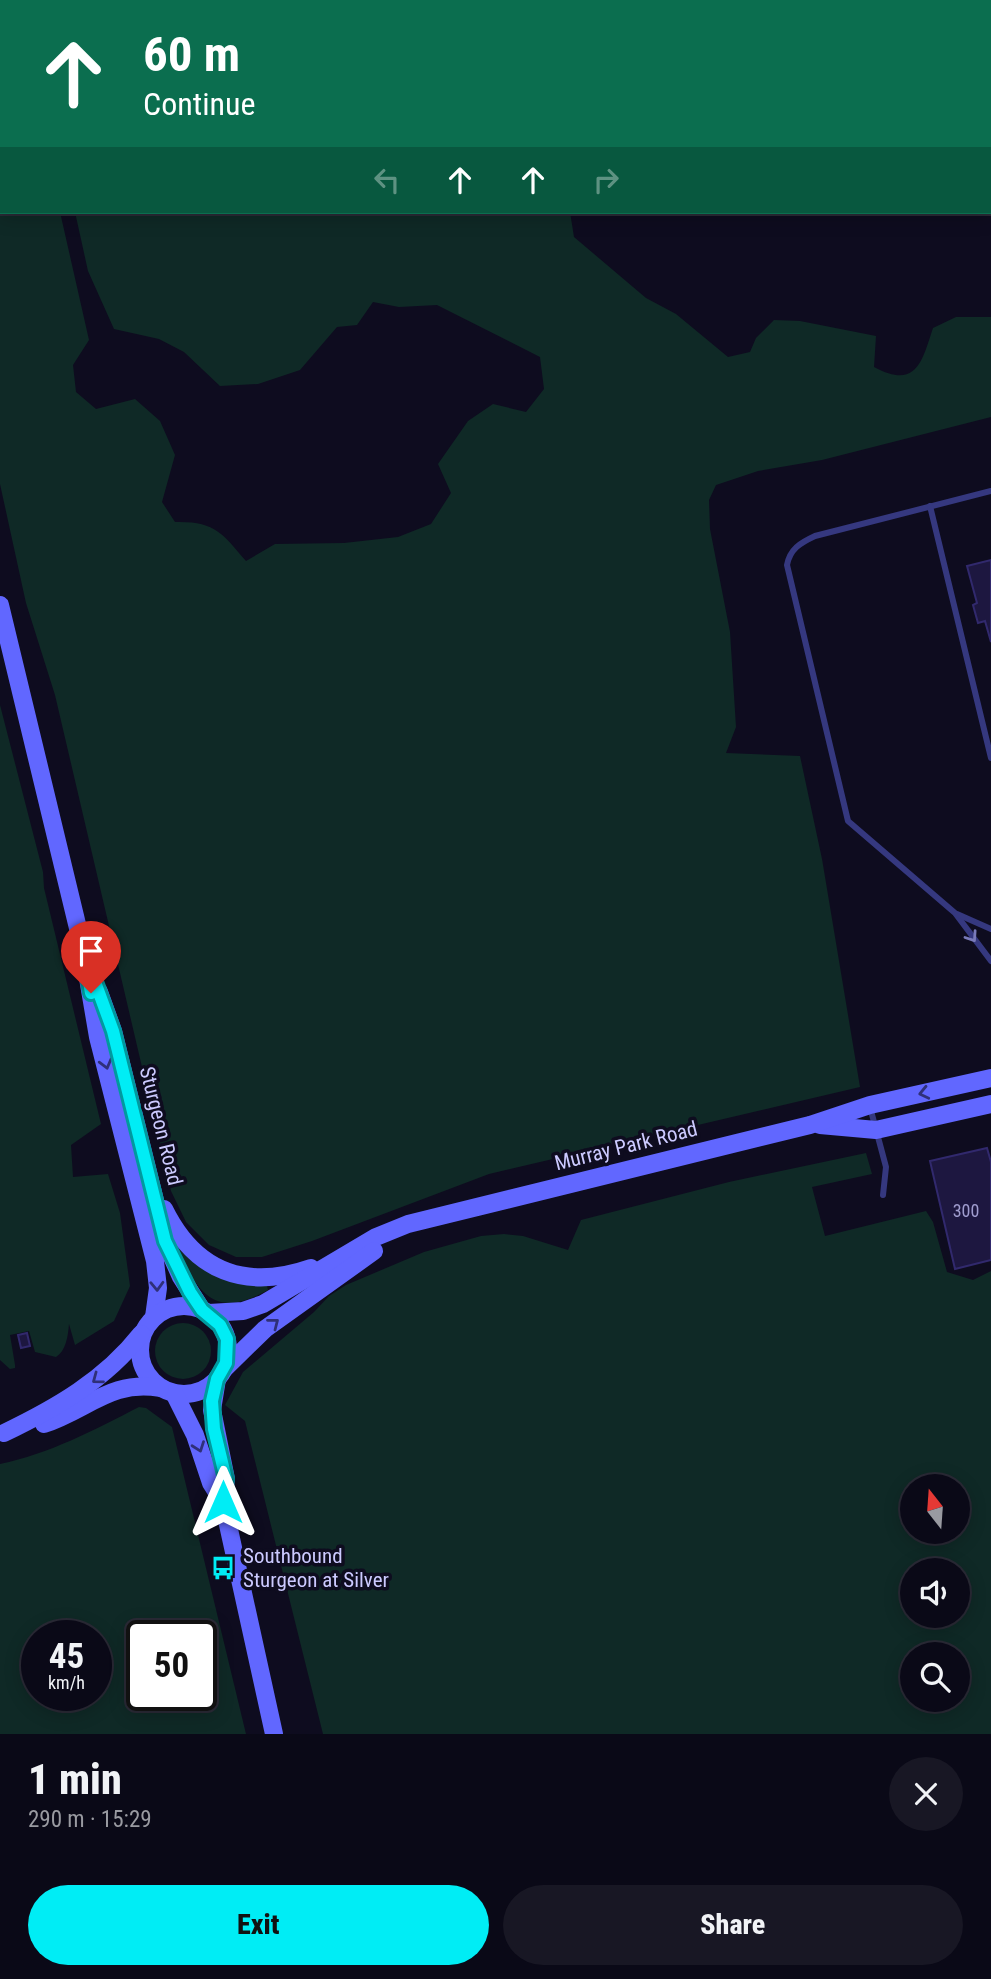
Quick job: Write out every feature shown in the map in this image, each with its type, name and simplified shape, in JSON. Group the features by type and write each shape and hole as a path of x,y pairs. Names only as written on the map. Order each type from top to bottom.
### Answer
{"main road":[{"name":"Sturgeon Road","path":"0,605 83,949 98,1037 155,1261 158,1288 149,1324"},
{"name":"Sturgeon Road","path":"83,949 113,1031 172,1259 206,1312"},
{"name":"Murray Park Road","path":"206,1312 243,1311 263,1304 391,1229 810,1125 870,1105 991,1077"},
{"name":"Murray Park Road","path":"810,1125 876,1130 991,1104"},
{"path":"153,1187 170,1221 192,1250 221,1271 264,1278 285,1276 341,1258"},
{"name":"Murray Park Road","path":"221,1374 265,1329 355,1264 404,1234 453,1212"},
{"path":"2,1434 77,1394 113,1366 149,1324 177,1306 206,1312 220,1325 227,1339 228,1355 212,1410 226,1479 223,1502 274,1734"},
{"path":"149,1324 140,1346 141,1362 148,1376 167,1390 195,1435 211,1483 223,1502"},
{"path":"2,1434 48,1423 125,1386 197,1392 221,1374"}],"lane":[{"path":"991,492 815,536 795,547 789,555 787,565 848,821 955,913 991,961"},
{"path":"930,506 991,758"},
{"path":"955,913 991,929"},
{"path":"870,1105 886,1167 883,1195"}],"green space":[{"path":"0,214 60,214 89,340 73,365 76,392 96,409 135,399 160,421 175,455 162,502 175,522 209,527 224,536 246,561 275,544 344,543 398,537 431,524 451,493 438,464 468,421 493,404 526,412 544,389 540,357 437,305 399,307 373,302 357,325 337,327 300,370 258,384 220,386 184,352 159,339 114,329 88,271 75,214 570,214 574,237 646,298 676,314 728,357 750,352 756,338 774,320 800,321 876,336 874,367 900,375 909,373 921,361 933,328 956,317 991,317 991,417 822,460 758,471 716,485 709,500 710,529 730,632 736,727 726,753 800,756 822,859 860,1087 489,1174 312,1241 262,1257 236,1257 209,1245 186,1222 171,1191 55,695 26,603 0,484"},
{"path":"0,705 43,872 44,888 101,1124 71,1145 73,1177 108,1174 120,1213 130,1286 114,1321 75,1345 69,1324 64,1347 56,1357 35,1352 29,1331 10,1335 15,1368 10,1369 0,1360"},
{"path":"866,1153 872,1174 812,1187 825,1236 926,1211 933,1222 947,1272 973,1280 991,1271 991,1734 323,1734 245,1421 225,1405 243,1372 329,1296 346,1285 424,1252 481,1236 523,1236 568,1250 581,1220 729,1182"},
{"path":"180,1249 199,1266 219,1277 267,1286 268,1290 235,1302 222,1302 212,1298 202,1291 194,1280 177,1251"},
{"path":"183,1323 194,1325 203,1331 209,1340 209,1362 203,1371 194,1377 183,1379 172,1377 163,1371 157,1362 155,1351 157,1340 163,1331 172,1325"},
{"path":"139,1407 146,1408 172,1427 246,1734 0,1734 0,1464 54,1448"}],"building":[{"path":"991,560 991,642 985,621 978,623 973,605 977,603 967,566"},
{"path":"987,1148 991,1162 991,1260 955,1269 930,1161"},
{"path":"27,1333 30,1346 21,1348 18,1335"}],"place":[{"name":"Southbound Sturgeon at Silver","path":"223,1568"}],"route":[{"path":"91,993 83,949 113,1031 165,1241 190,1292 202,1310 220,1325 227,1339 228,1355 217,1379 212,1401 214,1429 226,1479 223,1502"}]}
